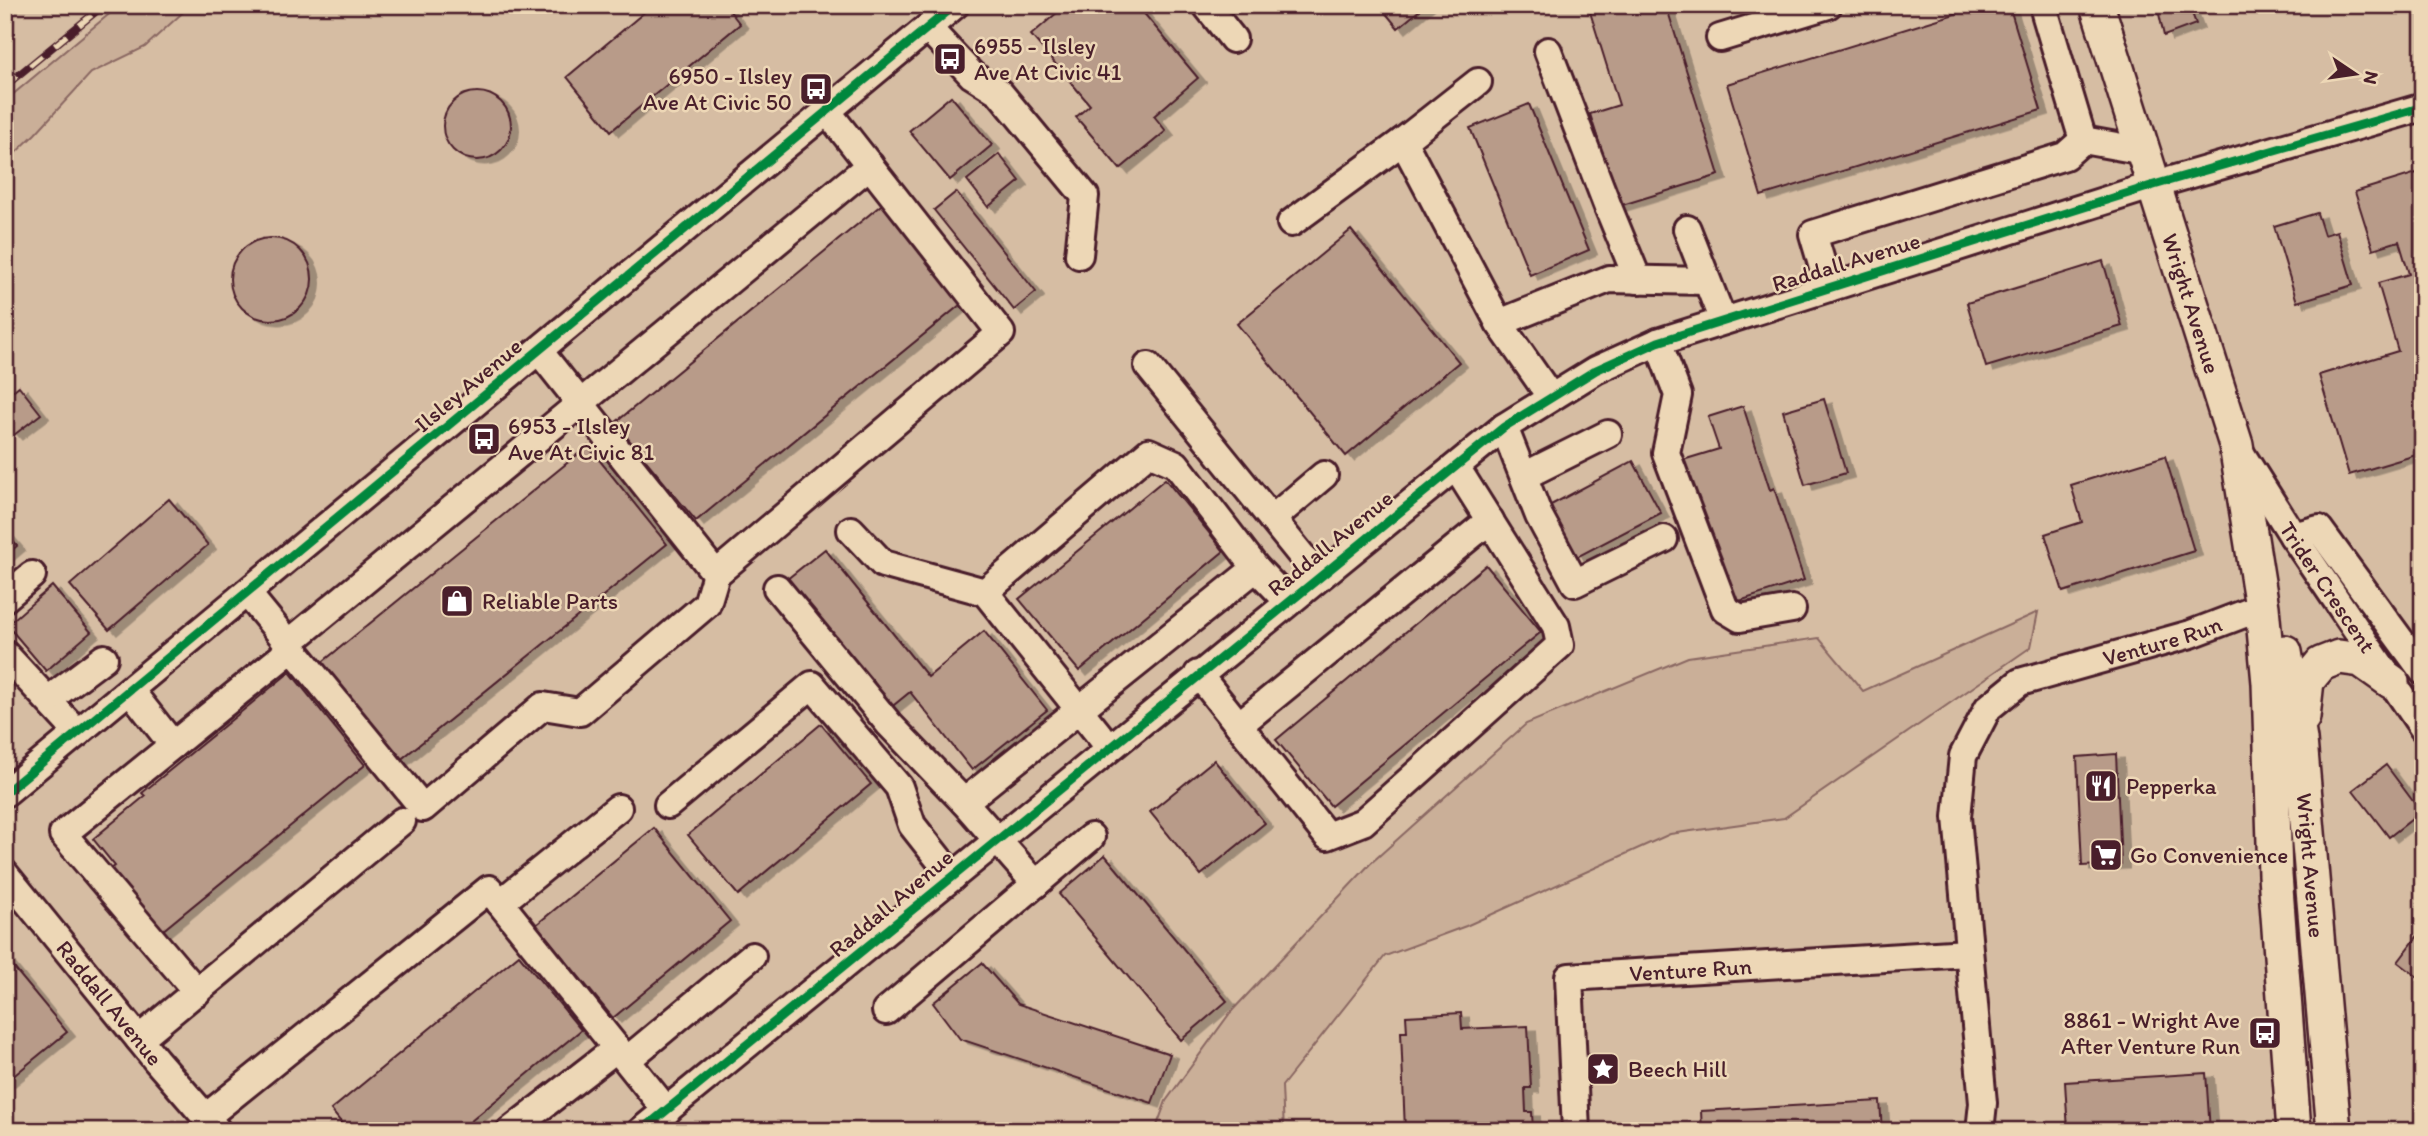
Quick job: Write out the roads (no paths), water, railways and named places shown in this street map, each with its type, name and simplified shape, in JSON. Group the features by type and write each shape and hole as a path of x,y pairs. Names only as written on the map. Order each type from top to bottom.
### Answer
{"main road":[{"name":"Wright Avenue","path":"2098,5 2236,445 2262,607 2269,684 2275,875 2294,1131"},
{"name":"Wright Avenue","path":"2262,607 2281,631 2300,740 2334,1131"},
{"path":"2300,740 2307,681 2321,664 2339,657 2361,660 2392,682"},
{"path":"2275,875 2295,884 2315,914"}],"street":[{"name":"Ilsley Avenue","path":"5,793 955,5"},
{"path":"1206,5 1233,39"},
{"path":"1720,38 1828,5"},
{"path":"2045,13 2083,141"},
{"path":"928,28 972,75 999,92 1085,196 1079,255"},
{"path":"1548,51 1639,280"},
{"path":"1291,223 1404,141 1478,82"},
{"name":"Raddall Avenue","path":"641,1131 1504,426 1550,396 1596,370 1658,342 2154,186 2423,107"},
{"path":"247,593 423,808 543,706 580,712 708,604 716,574 1001,333 827,111"},
{"path":"1404,141 1499,323 1550,396"},
{"path":"1829,288 1813,234 2065,156 2083,141 2144,151"},
{"path":"197,992 63,834 283,656 289,643 870,165"},
{"path":"1687,229 1723,321"},
{"path":"1499,323 1609,279 1706,281"},
{"path":"1658,342 1678,395 1666,453 1725,609 1740,618 1792,610"},
{"path":"539,351 716,574"},
{"path":"1148,366 1318,577"},
{"path":"1504,426 1539,516 1576,583 1664,539"},
{"path":"1524,476 1608,434"},
{"name":"Trider Crescent","path":"2236,445 2293,536 2392,682 2420,717"},
{"path":"985,592 1149,452 1176,464 1256,568 1288,601"},
{"path":"1198,674 1327,836 1363,822 1560,645 1556,626 1456,467"},
{"path":"1272,519 1324,475"},
{"path":"1239,726 1495,528 1539,516"},
{"path":"2293,536 2319,529 2423,671"},
{"path":"851,530 883,564 985,592 1109,747"},
{"path":"964,802 1256,568"},
{"path":"5,598 32,575"},
{"path":"777,588 889,724 998,839 1036,884"},
{"name":"Venture Run","path":"1980,1131 1983,1103 1957,817 1963,755 1989,708 2020,682 2190,635 2262,607"},
{"path":"5,654 78,733"},
{"path":"48,700 104,658"},
{"path":"668,805 812,685 899,787 912,825 953,877"},
{"path":"130,690 173,745"},
{"path":"500,903 618,808"},
{"path":"139,1039 402,821"},
{"path":"887,1011 1091,837"},
{"name":"Raddall Avenue","path":"5,874 211,1124"},
{"path":"211,1124 489,889 667,1111"},
{"name":"Venture Run","path":"1576,1131 1569,977 1968,953"},
{"path":"510,1131 622,1054 752,956"}],"railway":[{"path":"5,86 104,5"}],"place":[{"name":"6955 - Ilsley Ave At Civic 41","path":"950,59"},
{"name":"6950 - Ilsley Ave At Civic 50","path":"816,89"},
{"name":"6953 - Ilsley Ave At Civic 81","path":"484,439"},
{"name":"Reliable Parts","path":"457,601"},
{"name":"Pepperka","path":"2101,786"},
{"name":"Go Convenience","path":"2106,855"},
{"name":"8861 - Wright Ave After Venture Run","path":"2265,1033"},
{"name":"Beech Hill","path":"1603,1069"}]}
